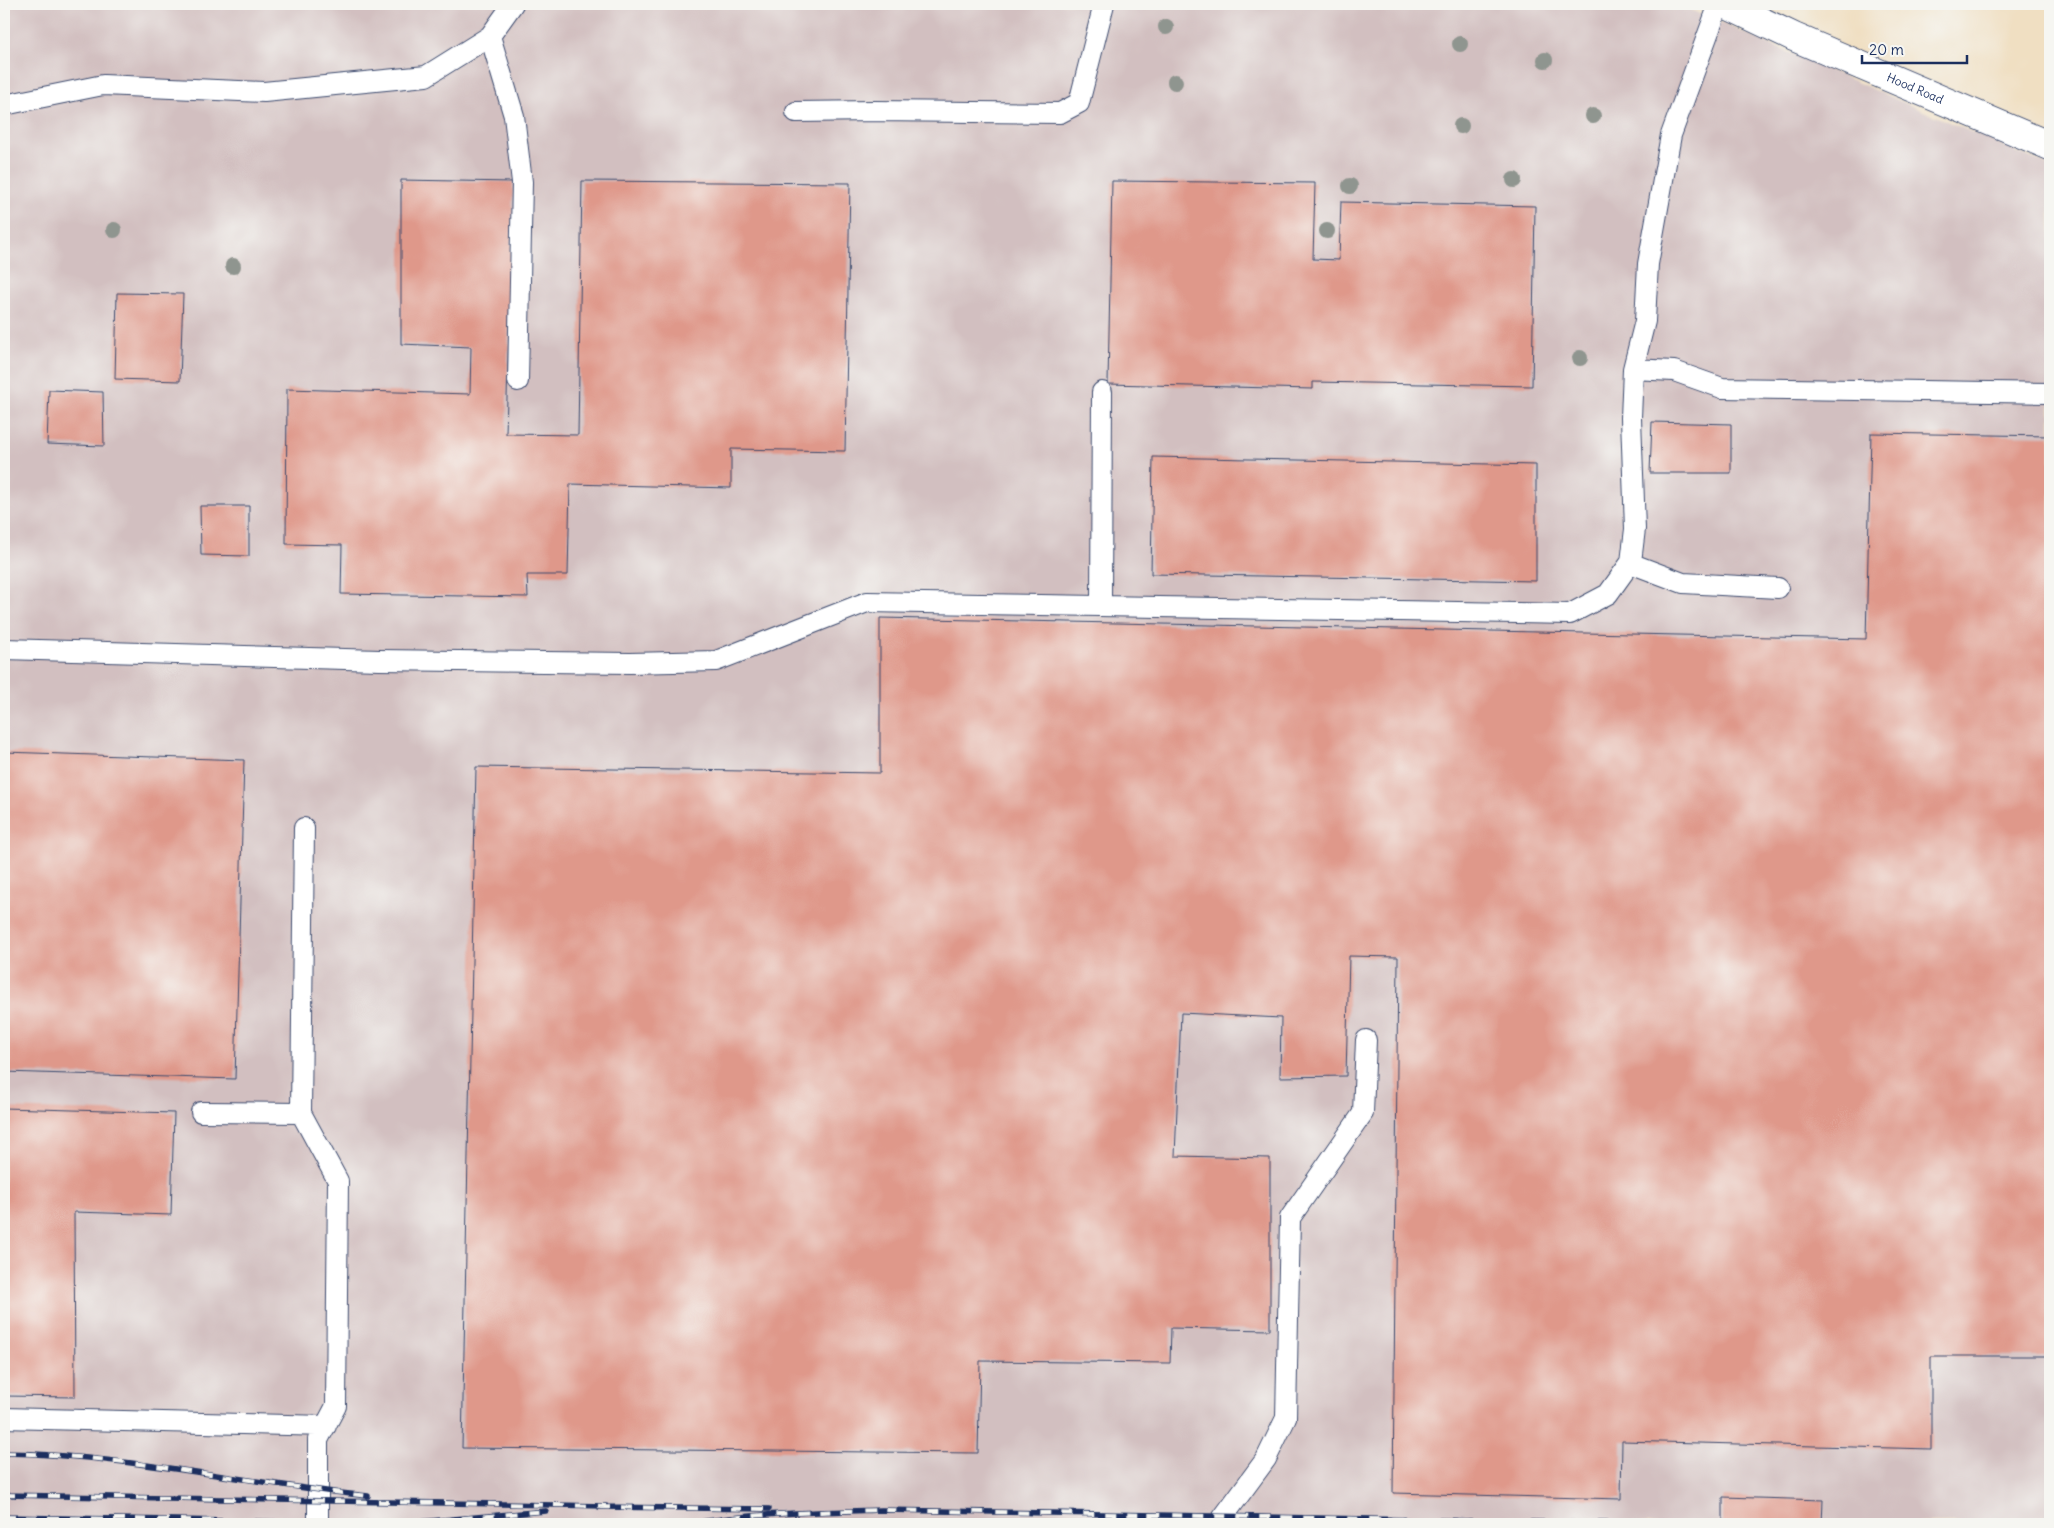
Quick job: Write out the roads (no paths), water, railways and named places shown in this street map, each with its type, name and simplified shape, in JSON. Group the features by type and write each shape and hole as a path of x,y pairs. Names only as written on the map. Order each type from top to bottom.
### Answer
{"street":[{"name":"Hood Road","path":"1725,4 1803,41 2050,146"}],"lane":[{"path":"4,106 103,85 264,92 426,76 490,36 513,4"},
{"path":"796,112 874,111 1060,114 1079,103 1104,4"},
{"path":"4,649 380,660 630,663 716,661 867,602 1570,614 1608,594 1630,563 1635,529 1631,418 1633,369 1645,321 1648,264 1671,135 1718,4"},
{"path":"490,36 514,116 522,182 518,381"},
{"path":"1633,369 1674,371 1722,388 2050,393"},
{"path":"1101,606 1102,392"},
{"path":"1630,563 1683,583 1778,588"},
{"path":"304,828 301,1113 338,1181 336,1406 318,1440 318,1524"},
{"path":"1218,1524 1266,1459 1286,1418 1290,1218 1363,1113 1366,1040"},
{"path":"201,1112 301,1113"},
{"path":"4,1418 326,1426"}],"railway":[{"path":"4,1453 50,1455 141,1464 368,1496"},
{"path":"4,1495 606,1506"},
{"path":"599,1507 769,1509"},
{"path":"688,1524 760,1515 881,1510 1647,1524"},
{"path":"396,1524 546,1511"},
{"path":"4,1517 351,1523 402,1522"}]}
